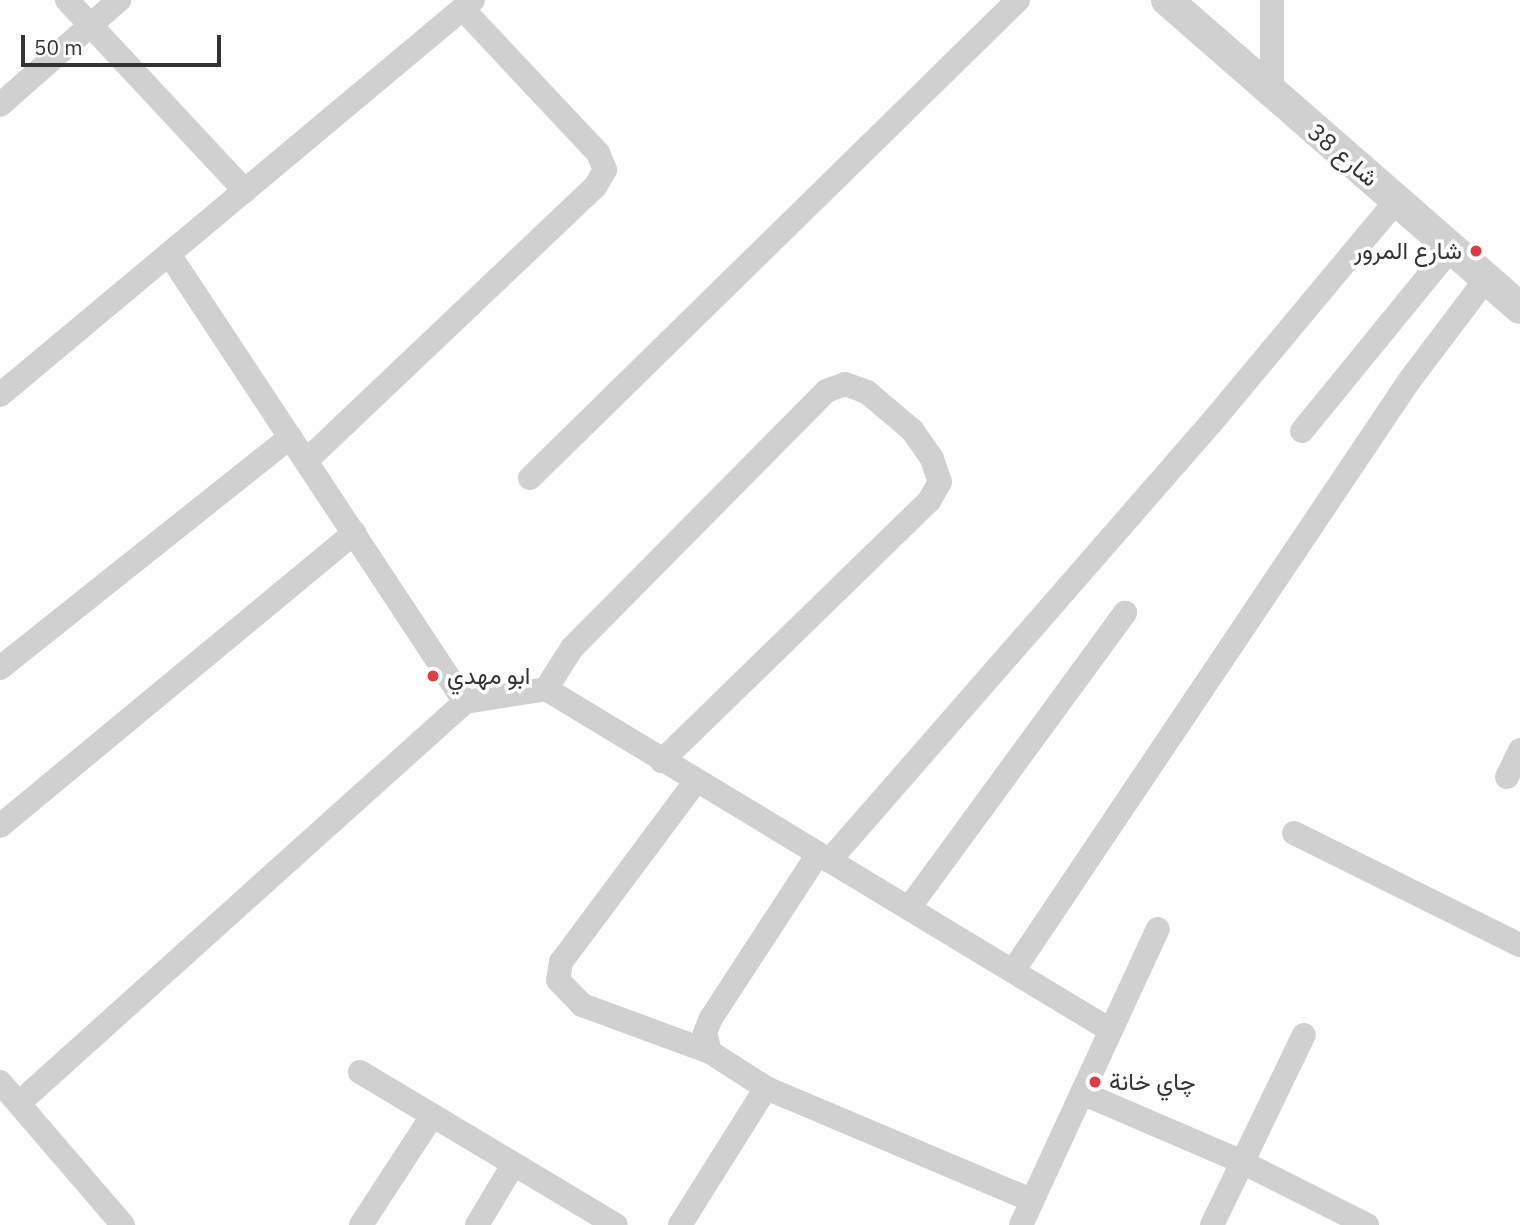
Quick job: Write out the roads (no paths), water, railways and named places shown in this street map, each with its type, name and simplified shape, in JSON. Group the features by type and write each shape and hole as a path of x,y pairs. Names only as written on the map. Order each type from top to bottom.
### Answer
{"street":[{"path":"67,0 245,191"},
{"path":"0,104 92,27 119,0"},
{"path":"530,478 1018,0"},
{"name":"شارع 38","path":"1167,0 1272,95 1520,308"},
{"path":"1272,0 1272,95"},
{"path":"0,395 468,4 598,153 605,170 595,187 306,461"},
{"path":"710,1052 705,1033 711,1017 823,858 1203,433 1396,201"},
{"path":"1302,431 1452,247"},
{"path":"169,254 466,702"},
{"path":"1013,971 1409,381 1487,278"},
{"path":"546,690 572,648 826,391 845,384 867,392 912,430 932,459 940,482 929,500 662,761"},
{"path":"0,668 290,437"},
{"path":"0,826 354,533"},
{"path":"909,908 1125,613"},
{"path":"19,1103 466,702 546,690 1110,1030"},
{"path":"1507,777 1520,750"},
{"path":"695,781 561,962 558,980 582,1005 710,1052 766,1088 1031,1200"},
{"path":"1294,833 1520,945"},
{"path":"1021,1225 1158,929"},
{"path":"1212,1225 1304,1035"},
{"path":"360,1072 616,1225"},
{"path":"0,1082 123,1225"},
{"path":"680,1225 766,1088"},
{"path":"1082,1093 1242,1162 1367,1225"},
{"path":"361,1225 432,1116"},
{"path":"477,1225 513,1165"}],"place":[{"name":"شارع المرور","path":"1476,251"},
{"name":"ابو مهدي","path":"433,676"},
{"name":"چاي خانة","path":"1095,1082"}]}
